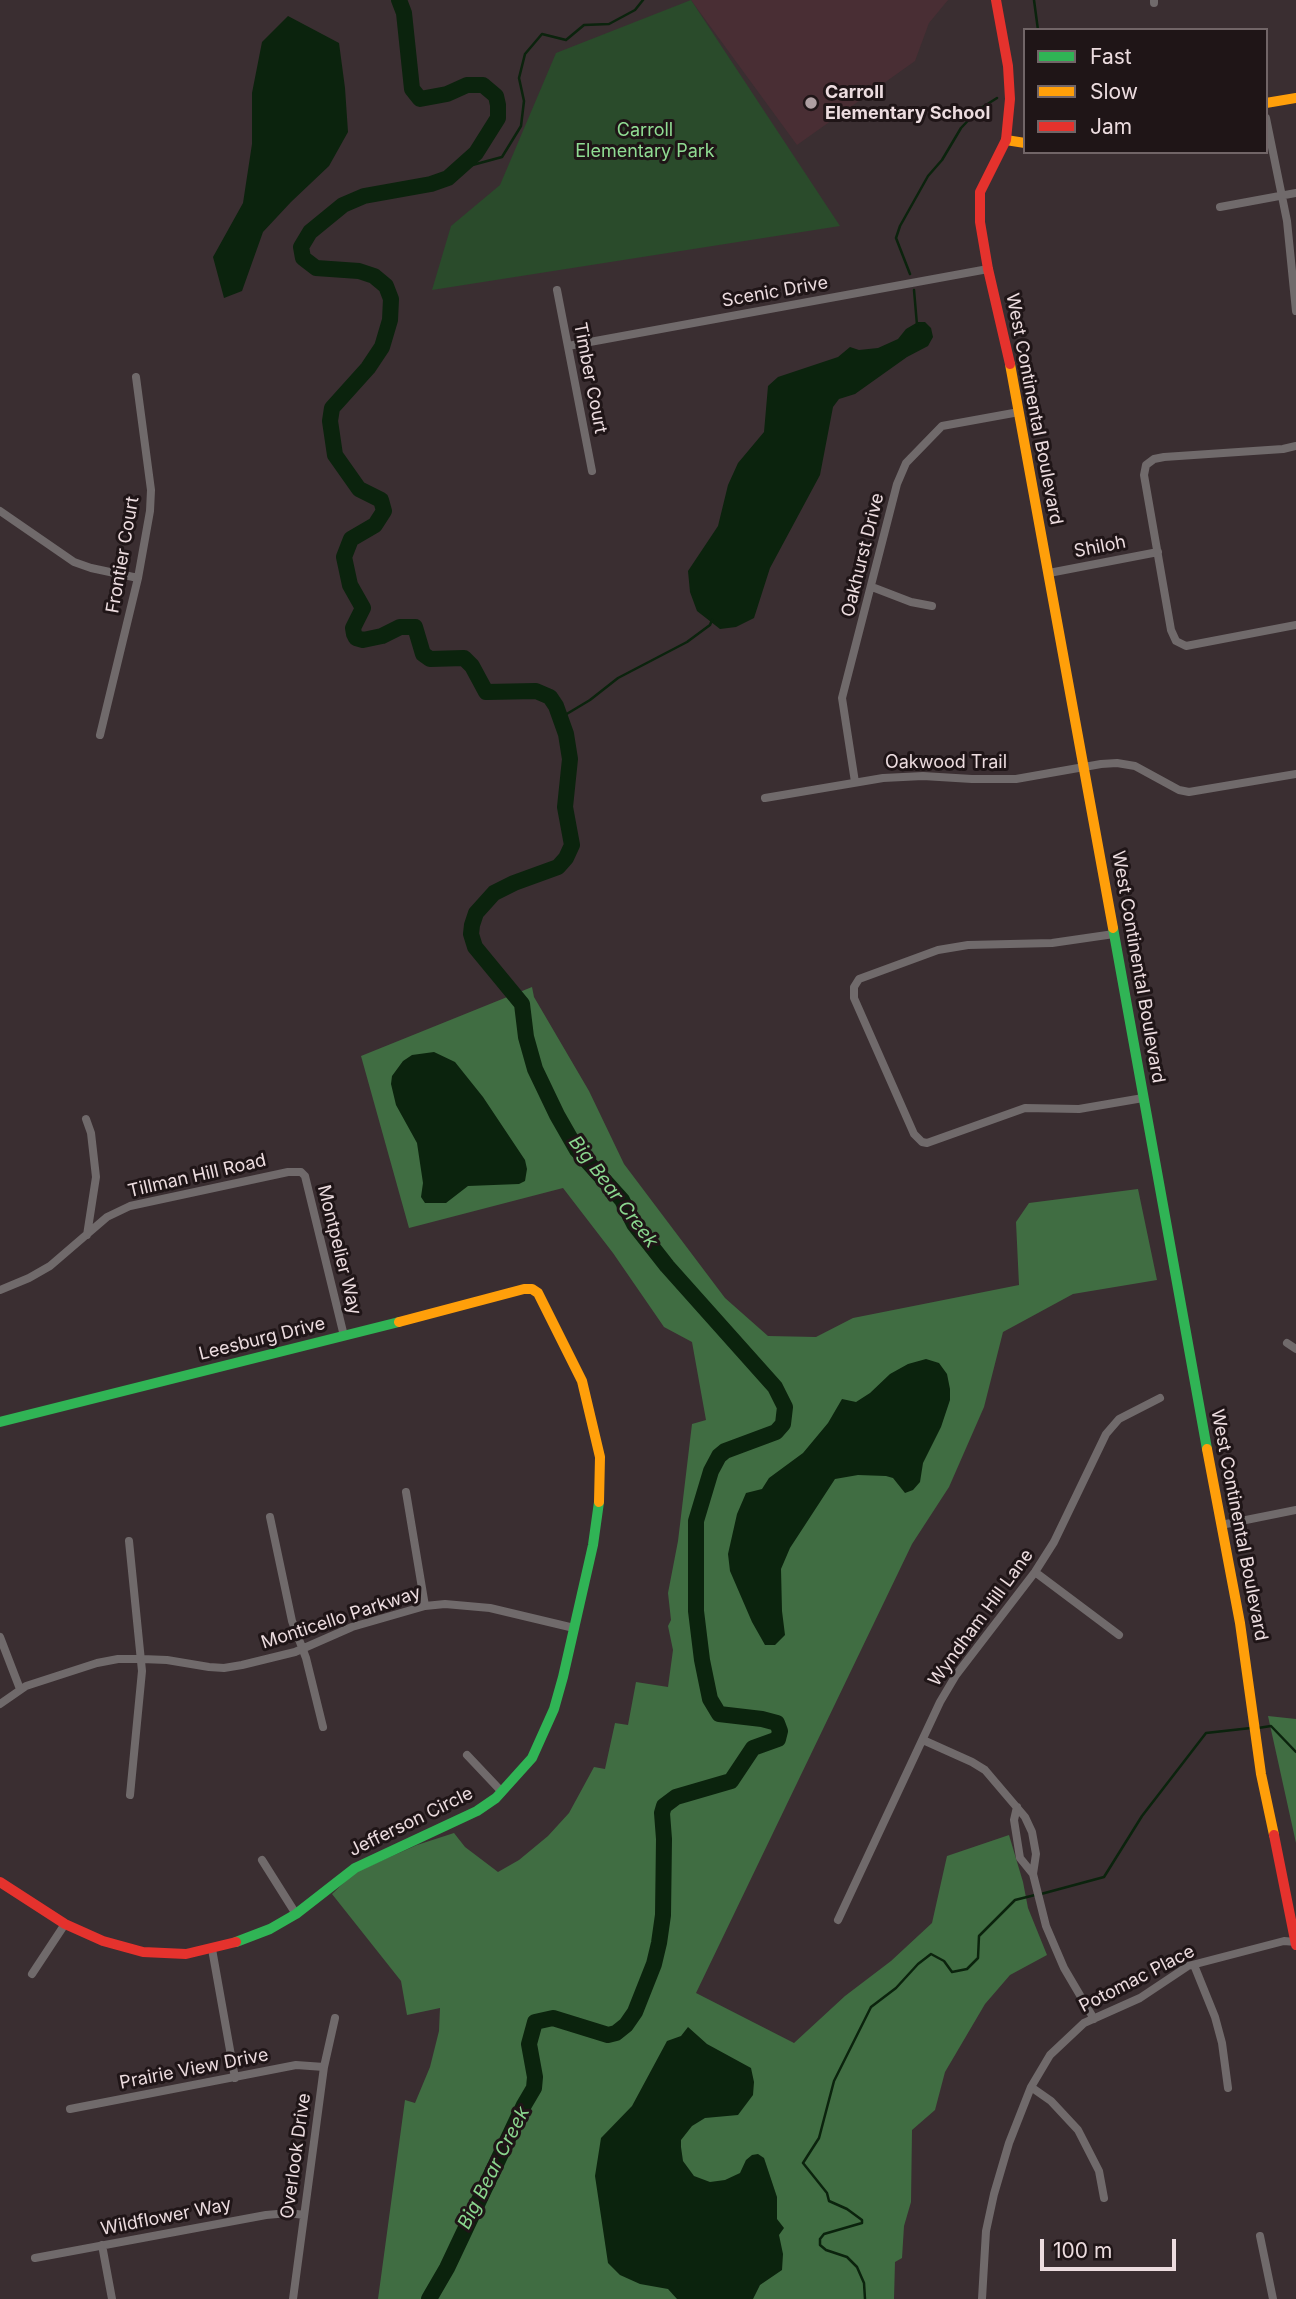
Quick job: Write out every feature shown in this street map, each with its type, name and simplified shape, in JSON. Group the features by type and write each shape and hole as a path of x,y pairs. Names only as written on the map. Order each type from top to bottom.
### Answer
{"main road":[{"name":"West Continental Boulevard","path":"996,0 1008,66 1010,99 1006,140 981,192 979,202 988,269 1018,412 1085,767 1222,1525 1260,1764 1296,1943"},
{"path":"1268,103 1296,98"},
{"path":"1006,140 1023,143"},
{"name":"Leesburg Drive","path":"0,1422 532,1289"},
{"name":"Jefferson Circle","path":"0,1882 65,1924 103,1941 143,1952 186,1954 247,1939 270,1929 296,1913 355,1868 478,1811 502,1792 532,1758 542,1738 563,1677 593,1545 601,1489 600,1457 582,1381 538,1293 532,1289"}],"street":[{"path":"1268,128 1287,221 1296,311"},
{"path":"1220,207 1296,193"},
{"name":"Scenic Drive","path":"568,346 988,269"},
{"name":"Timber Court","path":"557,290 592,471"},
{"name":"Frontier Court","path":"100,735 138,578 150,511 151,490 136,377"},
{"name":"Oakhurst Drive","path":"855,782 842,698 897,484 906,463 943,426 1018,412"},
{"path":"1296,446 1164,457 1154,459 1146,465 1144,475 1171,630 1176,642 1186,646 1296,625"},
{"path":"0,511 74,562 91,569 138,578"},
{"name":"Shiloh","path":"1049,573 1158,552"},
{"path":"872,587 911,602 932,606"},
{"name":"Oakwood Trail","path":"765,798 883,778 923,776 1016,779 1117,763 1135,766 1179,790 1189,792 1296,774"},
{"path":"1114,934 1052,943 968,945 938,950 859,979 854,987 854,998 914,1134 922,1142 926,1143 1025,1108 1072,1109 1143,1098"},
{"path":"86,1119 91,1133 96,1177 87,1235"},
{"name":"Tillman Hill Road","path":"0,1290 50,1266 107,1217 130,1206 288,1172 301,1172"},
{"name":"Montpelier Way","path":"301,1172 305,1176 344,1336"},
{"path":"1287,1343 1296,1349"},
{"name":"Wyndham Hill Lane","path":"838,1920 956,1675 1035,1572 1054,1542 1106,1434 1119,1419 1160,1398"},
{"path":"406,1492 425,1606"},
{"path":"1222,1525 1296,1510"},
{"path":"270,1517 292,1621 303,1648 323,1727"},
{"path":"129,1541 142,1659 130,1796"},
{"path":"1035,1572 1119,1635"},
{"name":"Monticello Parkway","path":"0,1704 20,1689 97,1663 118,1659 142,1659 224,1668 303,1648 352,1627 425,1606 445,1604 490,1608 574,1628"},
{"path":"0,1637 20,1689"},
{"path":"923,1740 985,1770 1026,1817 1036,1854 1033,1874 1040,1907 1065,1968 1094,2019"},
{"path":"467,1755 502,1792"},
{"path":"1017,1807 1014,1820 1020,1858 1033,1874"},
{"path":"262,1860 296,1913"},
{"path":"32,1974 65,1924"},
{"name":"Potomac Place","path":"982,2299 986,2231 993,2194 1031,2087 1050,2054 1084,2023 1140,1998 1194,1965 1283,1941 1296,1943"},
{"path":"212,1949 235,2078"},
{"path":"1194,1965 1215,2017 1222,2043 1228,2088"},
{"name":"Overlook Drive","path":"293,2299 324,2067 335,2018"},
{"name":"Prairie View Drive","path":"70,2109 296,2065 324,2067"},
{"path":"1031,2087 1051,2101 1078,2130 1099,2171 1104,2198"},
{"name":"Wildflower Way","path":"35,2258 267,2214 304,2215"},
{"path":"1261,2236 1273,2299"},
{"path":"102,2245 113,2299"}],"shaded area":[{"name":"Carroll Elementary School","path":"691,0 948,0 929,23 915,61 797,145"},
{"path":"288,16 339,43 348,132 329,166 263,232 242,291 224,298 213,257 243,203 252,144 252,93 262,42"},
{"path":"918,322 925,322 931,328 933,337 928,346 907,357 855,394 839,399 833,407 820,475 770,568 754,618 736,627 720,629 697,611 690,592 688,571 718,526 728,485 738,463 764,432 768,386 778,377 838,357 850,347 859,350 878,348 898,339 906,329"},
{"path":"434,1052 455,1062 483,1097 525,1160 525,1181 519,1184 468,1186 446,1203 425,1203 421,1197 423,1183 417,1143 396,1105 391,1084 392,1076 403,1061 412,1055"},
{"path":"926,1359 939,1363 947,1374 950,1400 941,1427 923,1463 920,1482 913,1490 905,1493 893,1478 886,1476 858,1475 835,1479 790,1548 781,1569 785,1635 775,1645 765,1645 730,1571 728,1554 737,1514 746,1493 762,1489 769,1478 803,1453 828,1423 842,1399 856,1402 890,1374 908,1364"},
{"path":"688,2027 707,2044 751,2068 753,2095 738,2115 705,2118 692,2126 681,2140 681,2147 683,2161 694,2176 710,2182 725,2180 740,2173 746,2160 752,2155 758,2154 764,2158 777,2197 777,2219 784,2228 779,2235 783,2254 782,2270 760,2285 753,2299 677,2299 668,2289 640,2284 620,2275 608,2263 595,2176 601,2138 632,2106 667,2041 681,2036"}],"green space":[{"name":"Carroll Elementary Park","path":"691,0 840,226 432,290 451,226 500,185 556,53"},
{"path":"532,987 534,997 589,1091 624,1164 725,1298 768,1336 816,1337 853,1318 1019,1285 1016,1222 1029,1203 1138,1189 1157,1280 1073,1294 1003,1332 984,1407 949,1487 912,1544 696,1993 794,2043 932,1923 947,1856 1009,1835 1028,1908 1047,1955 1010,1975 985,2004 945,2072 935,2110 912,2130 911,2202 904,2226 902,2258 895,2262 894,2299 378,2299 405,2100 415,2103 430,2067 439,2031 440,2008 407,2015 401,1981 332,1894 354,1873 417,1845 454,1833 465,1847 498,1872 519,1860 548,1836 569,1813 594,1767 605,1769 615,1723 628,1725 636,1682 668,1687 673,1650 668,1626 671,1620 668,1593 678,1541 692,1424 706,1420 692,1342 664,1327 613,1253 563,1188 409,1228 361,1056"},
{"path":"1268,1716 1296,1719 1296,1843"}],"waterway":[{"name":"Big Bear Creek","path":"399,0 404,13 412,89 420,99 447,94 467,85 483,85 496,96 498,118 476,153 448,178 431,184 364,196 343,205 310,232 301,247 303,258 316,268 359,271 374,276 386,286 391,299 390,320 382,347 368,368 332,408 330,421 335,455 359,489 381,500 384,511 375,525 351,539 344,557 350,585 363,608 353,628 354,634 356,638 363,640 382,636 400,627 415,627 423,654 430,659 464,658 472,666 486,692 536,691 550,697 556,706 566,734 570,759 565,807 572,845 558,867 494,893 476,913 471,934 475,947 522,1004 526,1037 535,1069 577,1150 622,1200 634,1224 667,1266 775,1387 785,1407 783,1424 776,1432 725,1451 719,1456 711,1471 696,1521 696,1611 710,1699 719,1714 777,1723 780,1731 778,1739 753,1748 731,1781 676,1797 664,1806 663,1915 654,1964 635,2012 626,2025 616,2033 608,2035 553,2018 535,2022 529,2044 535,2077 534,2088 447,2268 429,2299"},
{"path":"454,170 502,157 521,126 524,101 519,78 525,54 542,34 566,40 584,25 609,24 635,10 643,0"},
{"path":"1034,0 1038,28"},
{"path":"910,274 896,238 900,226 928,176 942,160 961,128 978,110 997,98"},
{"path":"914,290 917,325"},
{"path":"560,718 590,700 618,678 687,642 710,625 712,620"},
{"path":"1258,1728 1271,1726 1296,1752"},
{"path":"1041,1894 1104,1877 1142,1816 1206,1733 1251,1728"},
{"path":"865,2299 864,2283 857,2267 847,2257 826,2250 820,2245 824,2234 862,2223 862,2220 829,2201 827,2193 803,2163 819,2138 834,2081 871,2007 896,1988 931,1954 944,1961 952,1972 967,1969 978,1958 979,1936 1015,1900 1035,1895"}],"traffic: fast":[{"path":"1113,928 1207,1449"},
{"path":"0,1422 399,1322"},
{"path":"236,1942 270,1929 296,1914 355,1868 477,1811 496,1798 532,1758 554,1709 563,1677 593,1545 599,1502"}],"traffic: slow":[{"path":"1268,103 1296,98"},
{"path":"1006,140 1023,143"},
{"path":"1010,364 1113,928"},
{"path":"399,1322 524,1289 532,1289 538,1293 582,1381 600,1457 599,1502"},
{"path":"1207,1449 1240,1623 1261,1774 1274,1835"}],"traffic: jam":[{"path":"996,0 1008,66 1010,99 1006,140 980,192 980,222 1010,364"},
{"path":"1274,1835 1296,1945"},
{"path":"0,1882 65,1924 103,1941 143,1952 186,1954 236,1942"}],"place":[{"name":"Carroll Elementary School","path":"811,103"}]}
